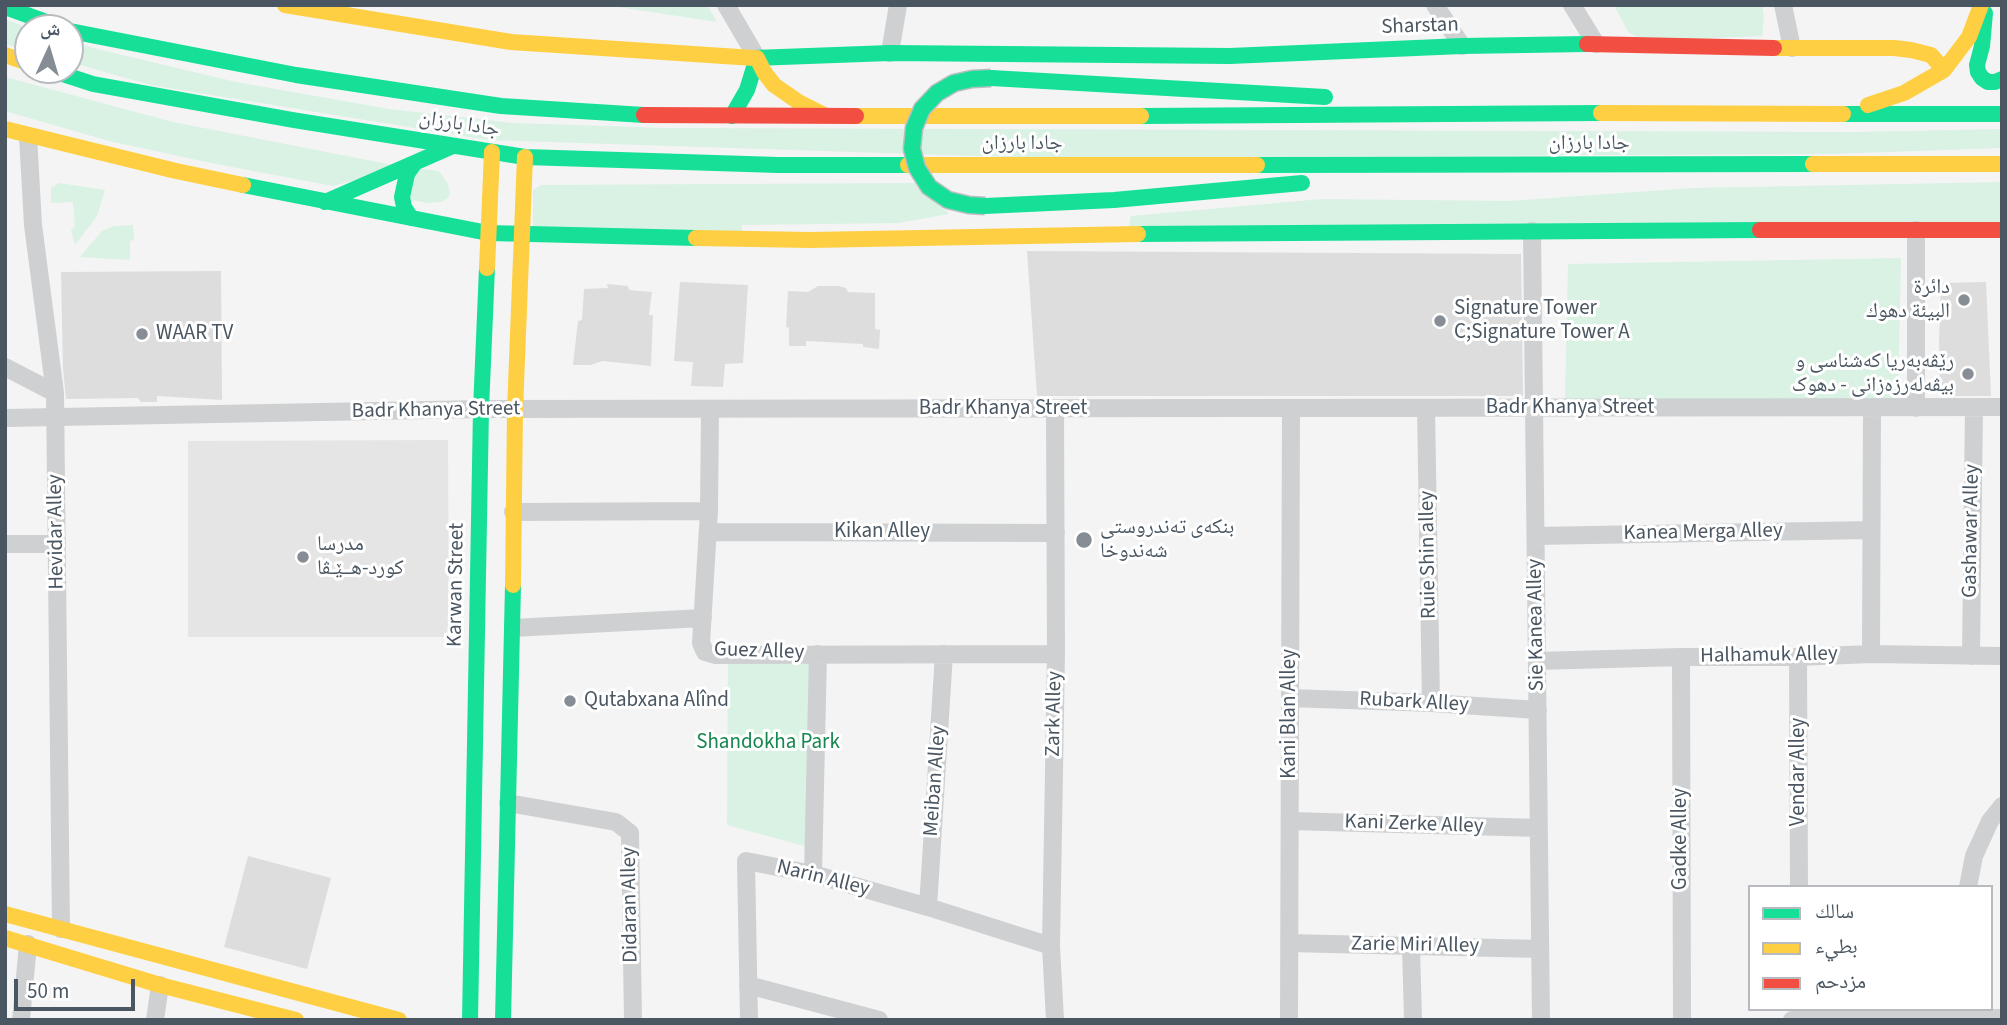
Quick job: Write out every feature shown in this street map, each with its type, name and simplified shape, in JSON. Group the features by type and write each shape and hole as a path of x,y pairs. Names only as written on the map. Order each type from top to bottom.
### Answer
{"main road":[{"name":"Sharstan","path":"285,5 511,42 757,58 890,53 1230,56 1462,46 1596,44 1873,47 1911,50 1931,55 1944,70"},
{"path":"1841,113 1904,93 1944,70 1969,37 1983,5"},
{"path":"1983,5 1983,37 1978,72 1988,82 2002,79"},
{"path":"5,7 24,14"},
{"name":"جادا بارزان","path":"84,35 296,75 501,106 663,116 2002,114"},
{"path":"757,58 774,85 825,116"},
{"path":"732,116 747,90 757,58"},
{"path":"1312,182 1114,200 969,205 948,200 929,187 917,168 912,149 914,128 922,109 937,93 954,83 991,78 1351,98 1546,113"},
{"name":"جادا بارزان","path":"84,81 526,157 778,164 2002,164"},
{"path":"5,129 176,171 488,233 810,240 1532,231 2002,230"},
{"path":"325,202 453,146"},
{"name":"Karwan Street","path":"470,1020 481,409 492,152"},
{"path":"503,1020 513,628 515,410 526,157"},
{"path":"411,218 401,197 407,174 414,164"},
{"path":"1340,180 1549,165"},
{"path":"5,914 399,1020"},
{"path":"5,938 160,985 296,1020"}],"street":[{"path":"726,5 757,58"},
{"path":"890,53 898,5"},
{"path":"1435,5 1462,46"},
{"path":"1573,5 1596,44"},
{"path":"1783,5 1792,48"},
{"name":"Hevidar Alley","path":"28,136 30,198 55,393 61,929"},
{"path":"1916,230 1916,408"},
{"name":"Sie Kanea Alley","path":"1532,231 1541,1020"},
{"path":"5,368 55,393"},
{"path":"1871,654 1872,407"},
{"name":"Gashawar Alley","path":"1971,656 1974,407"},
{"name":"Badr Khanya Street","path":"5,418 481,409 2002,407"},
{"name":"Kani Blan Alley","path":"1289,1020 1291,408"},
{"name":"Ruie Shin alley","path":"1426,408 1432,703"},
{"name":"Guez Alley","path":"710,409 709,511 701,643 705,652 715,655 1056,654"},
{"name":"Zark Alley","path":"1055,409 1056,654 1051,946 1055,1020"},
{"path":"513,513 709,511"},
{"name":"Kanea Merga Alley","path":"1536,536 1870,530"},
{"name":"Kikan Alley","path":"708,532 1056,533"},
{"path":"5,544 57,544"},
{"path":"513,628 703,618"},
{"path":"813,874 818,654"},
{"name":"Meiban Alley","path":"928,907 944,654"},
{"name":"Halhamuk Alley","path":"1537,661 1871,654 2002,656"},
{"name":"Gadke Alley","path":"1681,657 1682,1020"},
{"name":"Vendar Alley","path":"1798,657 1799,885"},
{"name":"Rubark Alley","path":"1290,698 1538,710"},
{"name":"Didaran Alley","path":"508,803 616,822 630,833 633,1020"},
{"path":"1968,885 1974,856 1990,821 2002,806"},
{"name":"Kani Zerke Alley","path":"1290,821 1539,828"},
{"name":"Narin Alley","path":"749,1020 746,860 813,874 1051,946"},
{"name":"Zarie Miri Alley","path":"1289,943 1540,949"},
{"path":"21,1020 28,944"},
{"path":"1411,947 1413,1020"},
{"path":"155,1020 160,985"},
{"path":"748,985 879,1020"},
{"path":"1792,1020 1967,1016 2002,1018"}],"shaded area":[{"path":"448,440 449,637 188,637 188,441"}],"green space":[{"path":"605,5 707,5 717,22"},
{"path":"1614,5 1762,5 1762,36 1643,41 1628,32"},
{"path":"5,19 14,23 14,47 5,44"},
{"path":"84,45 236,82 389,109 513,123 664,128 1854,132 2002,129 2002,148 1829,154 1037,158 488,140 150,85 84,66"},
{"path":"5,77 14,79 14,84 31,84 173,122 403,167 333,186 109,141 5,111"},
{"path":"413,168 439,171 448,184 448,198 429,203 404,199"},
{"path":"2002,182 2002,223 1129,228 1131,216 1322,199 1509,201 1692,188"},
{"path":"59,183 105,190 97,216 75,245 71,231 75,226 73,202 51,203 51,188"},
{"path":"915,183 949,214 898,223 742,225 742,234 533,230 533,190 541,185"},
{"path":"133,225 134,240 130,241 130,260 80,257 102,231 114,226"},
{"path":"1901,258 1898,401 1565,399 1568,264"},
{"name":"Shandokha Park","path":"728,658 810,661 808,847 727,825"}],"building":[{"path":"1027,251 1521,254 1523,396 1037,396"},
{"name":"WAAR TV","path":"221,271 222,400 157,396 157,402 141,402 138,398 66,399 61,272"},
{"path":"680,282 748,285 743,363 725,364 723,387 691,386 693,362 674,361"},
{"path":"1986,282 1991,396 1940,396 1941,283"},
{"path":"607,284 652,292 649,315 653,315 651,366 602,361 591,365 573,365 578,321 582,320 584,289 608,288"},
{"path":"818,286 838,286 846,288 848,292 875,293 875,329 880,330 879,349 863,347 863,344 806,341 806,346 789,346 789,328 786,327 788,291 808,292"},
{"path":"248,856 331,878 307,969 224,947"}],"traffic: fast":[{"path":"5,7 24,14"},
{"path":"1985,13 1978,72 1988,82 2002,79"},
{"path":"84,34 296,75 501,106 644,115"},
{"path":"754,58 890,53 1230,56 1462,46 1587,44"},
{"path":"732,116 747,90 757,58"},
{"path":"991,78 1325,97"},
{"path":"985,206 948,200 929,187 917,168 912,149 914,128 922,109 937,93 954,83 991,78"},
{"path":"84,81 293,120 525,157 778,165 908,165"},
{"path":"1141,116 1601,113"},
{"path":"1843,114 2002,114"},
{"path":"325,202 453,146"},
{"path":"411,218 404,207 402,197 407,174 414,164"},
{"path":"1257,165 1813,164"},
{"path":"985,206 1114,200 1302,183"},
{"path":"243,185 488,233 696,238"},
{"path":"1138,234 1760,230"},
{"path":"470,1020 481,409 487,268"},
{"path":"503,1020 513,585"}],"traffic: slow":[{"path":"285,5 511,42 754,58"},
{"path":"1868,105 1904,93 1944,70 1969,37 1981,5"},
{"path":"1774,48 1911,50 1931,55 1944,70"},
{"path":"5,55 14,58"},
{"path":"757,58 774,85 824,115"},
{"path":"1601,113 1843,114"},
{"path":"856,116 1141,116"},
{"path":"5,129 243,185"},
{"path":"487,268 492,152"},
{"path":"513,585 515,410 525,157"},
{"path":"1813,164 2002,164"},
{"path":"908,165 1257,165"},
{"path":"696,238 810,240 1138,234"},
{"path":"5,914 399,1020"},
{"path":"5,938 160,985 296,1020"}],"traffic: jam":[{"path":"1587,44 1774,48"},
{"path":"644,115 856,116"},
{"path":"1760,230 2002,230"}],"place":[{"name":"دائرة البيئة دهوك","path":"1964,300"},
{"name":"Signature Tower C;Signature Tower A","path":"1440,321"},
{"name":"WAAR TV","path":"142,334"},
{"name":"رێڤەبەریا کەشناسی و بیڤەلەرزەزانی - دهوک","path":"1968,374"},
{"name":"بنکەی تەندروستی شەندوخا","path":"1084,540"},
{"name":"مدرسا كورد-هــێـڤا","path":"303,557"},
{"name":"Qutabxana Alînd","path":"570,701"}]}
